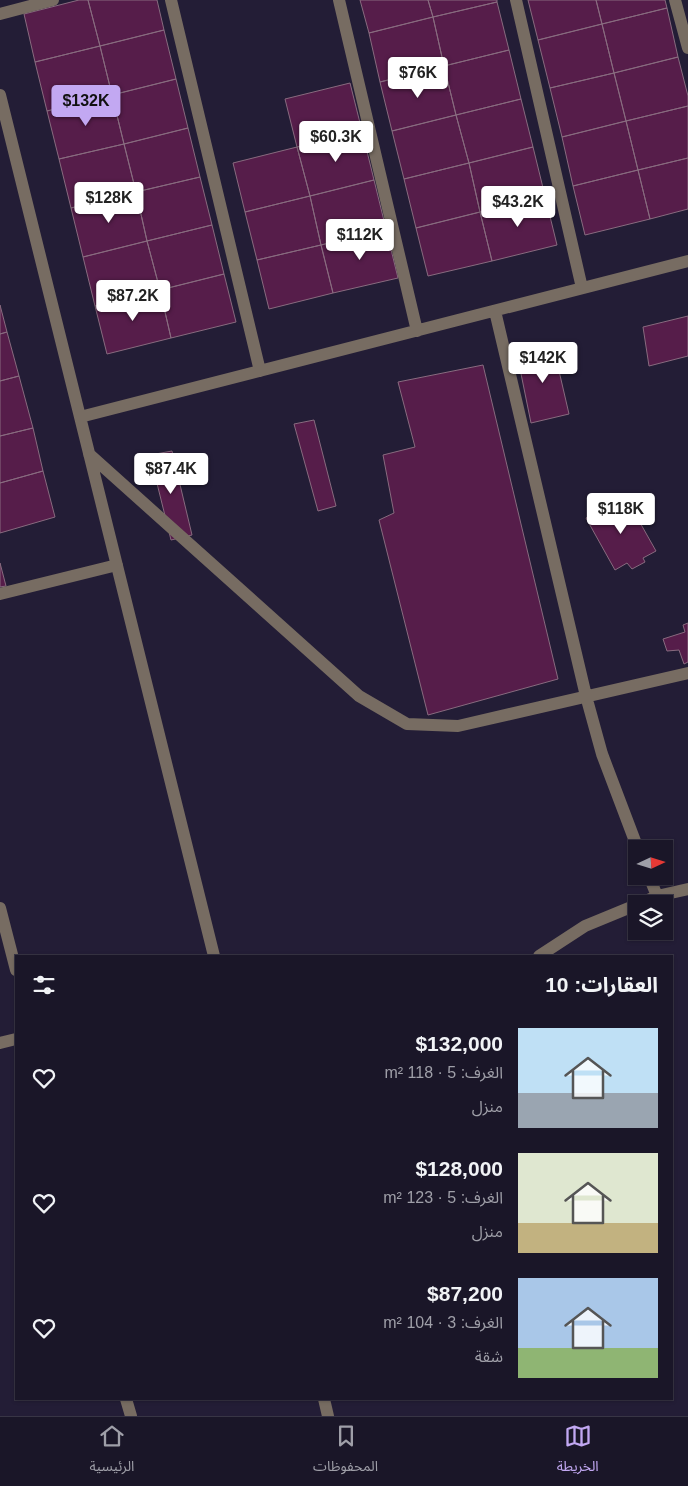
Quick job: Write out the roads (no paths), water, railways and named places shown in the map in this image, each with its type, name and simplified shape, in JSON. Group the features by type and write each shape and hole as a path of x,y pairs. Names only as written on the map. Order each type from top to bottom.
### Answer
{"street":[{"path":"0,14 53,0"},
{"path":"171,0 260,371"},
{"path":"339,0 417,331"},
{"path":"516,0 582,288"},
{"path":"675,0 688,48"},
{"path":"0,95 5,136 80,417 214,955"},
{"path":"80,417 688,261"},
{"path":"495,311 586,696 602,754 635,840"},
{"path":"89,454 359,696 407,724 458,726 688,673"},
{"path":"0,594 117,565"},
{"path":"661,895 688,889"},
{"path":"0,908 15,966"},
{"path":"541,955 585,926 628,908"},
{"path":"0,1043 15,1039"},
{"path":"126,1400 130,1416"},
{"path":"324,1400 328,1416"}]}
